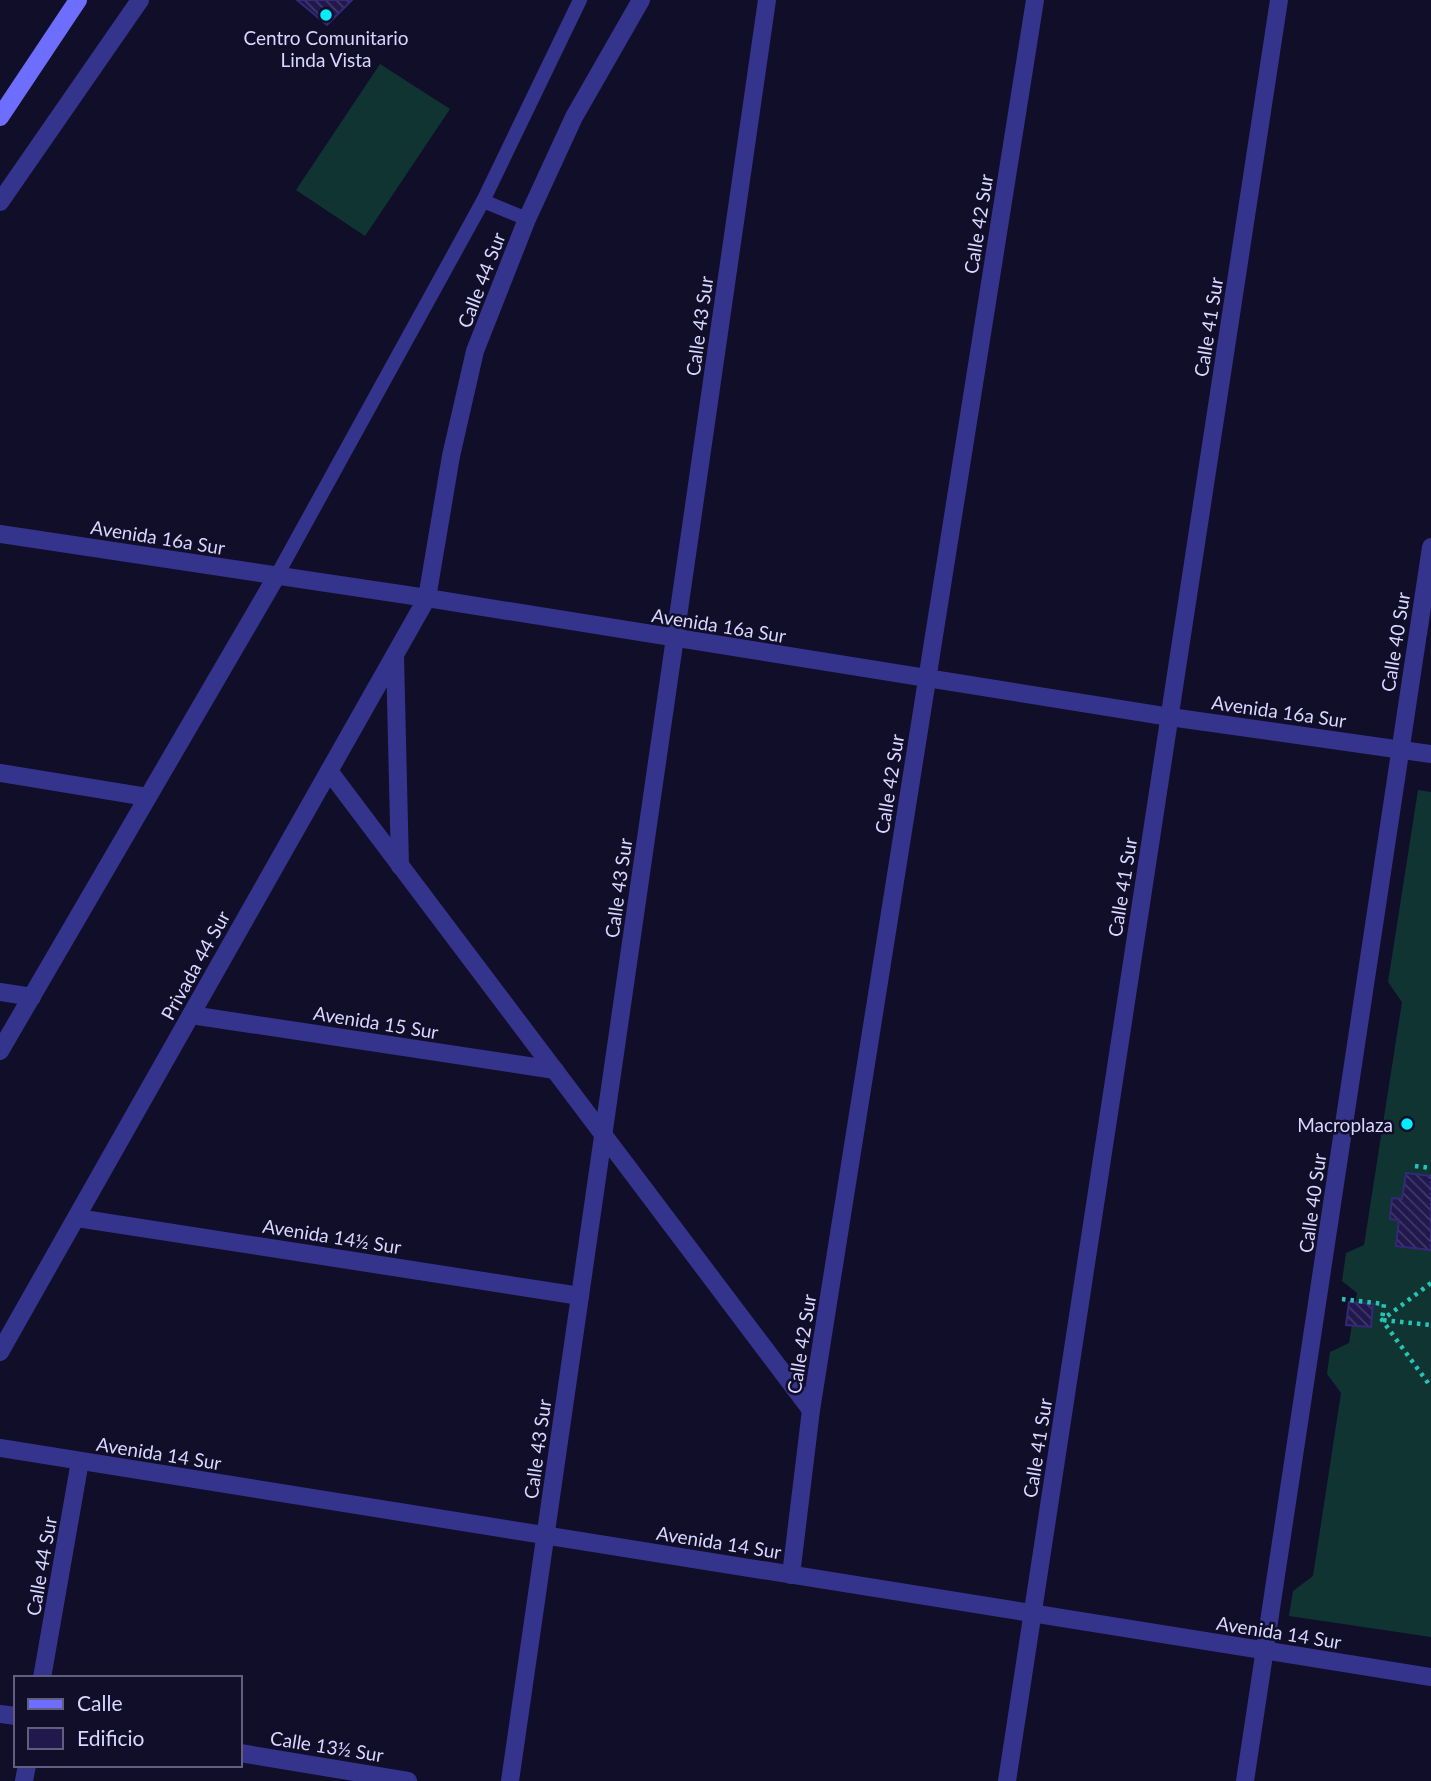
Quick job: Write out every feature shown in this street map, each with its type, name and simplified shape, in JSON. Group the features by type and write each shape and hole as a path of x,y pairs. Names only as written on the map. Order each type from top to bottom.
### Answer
{"street":[{"path":"0,117 78,0"},
{"path":"0,202 140,0"},
{"name":"Calle 44 Sur","path":"427,598 451,456 475,351 527,219 574,117 641,0"},
{"name":"Calle 43 Sur","path":"510,1781 767,0"},
{"name":"Calle 42 Sur","path":"791,1575 811,1410 1035,0"},
{"name":"Calle 41 Sur","path":"1007,1781 1279,0"},
{"name":"Avenida 16a Sur","path":"0,534 427,598 675,640 927,677 1170,717 1431,754"},
{"name":"Calle 40 Sur","path":"1245,1781 1431,547"},
{"path":"0,1051 276,577"},
{"name":"Privada 44 Sur","path":"0,1352 427,598"},
{"path":"395,654 400,866"},
{"path":"329,771 811,1410"},
{"path":"0,773 147,797"},
{"path":"0,992 32,997"},
{"name":"Avenida 15 Sur","path":"191,1015 555,1070"},
{"name":"Avenida 14½ Sur","path":"77,1218 580,1296"},
{"name":"Avenida 14 Sur","path":"0,1448 1431,1678"},
{"name":"Calle 44 Sur","path":"42,1676 80,1461"},
{"name":"Calle 13½ Sur","path":"242,1753 408,1781"}],"lane":[{"path":"276,577 482,201 580,0"},
{"path":"482,201 527,219"}],"path":[{"path":"1415,1166 1431,1168"},
{"path":"1382,1320 1431,1283"},
{"path":"1319,1297 1384,1304 1382,1320 1431,1387"},
{"path":"1382,1320 1431,1325"}],"green space":[{"path":"380,64 450,109 365,236 296,190"},
{"name":"Macroplaza","path":"1418,790 1431,792 1431,1637 1289,1616 1293,1591 1313,1576 1341,1393 1327,1374 1330,1352 1349,1343 1357,1293 1342,1281 1346,1253 1364,1245 1402,1002 1388,982"}],"building":[{"name":"Centro Comunitario Linda Vista","path":"297,0 352,0 327,25"},
{"path":"1406,1173 1431,1176 1431,1250 1396,1246 1399,1220 1390,1219 1392,1198 1402,1199"},
{"path":"1349,1302 1373,1304 1371,1327 1346,1325"}],"place":[{"name":"Centro Comunitario Linda Vista","path":"326,15"},
{"name":"Macroplaza","path":"1407,1124"}]}
